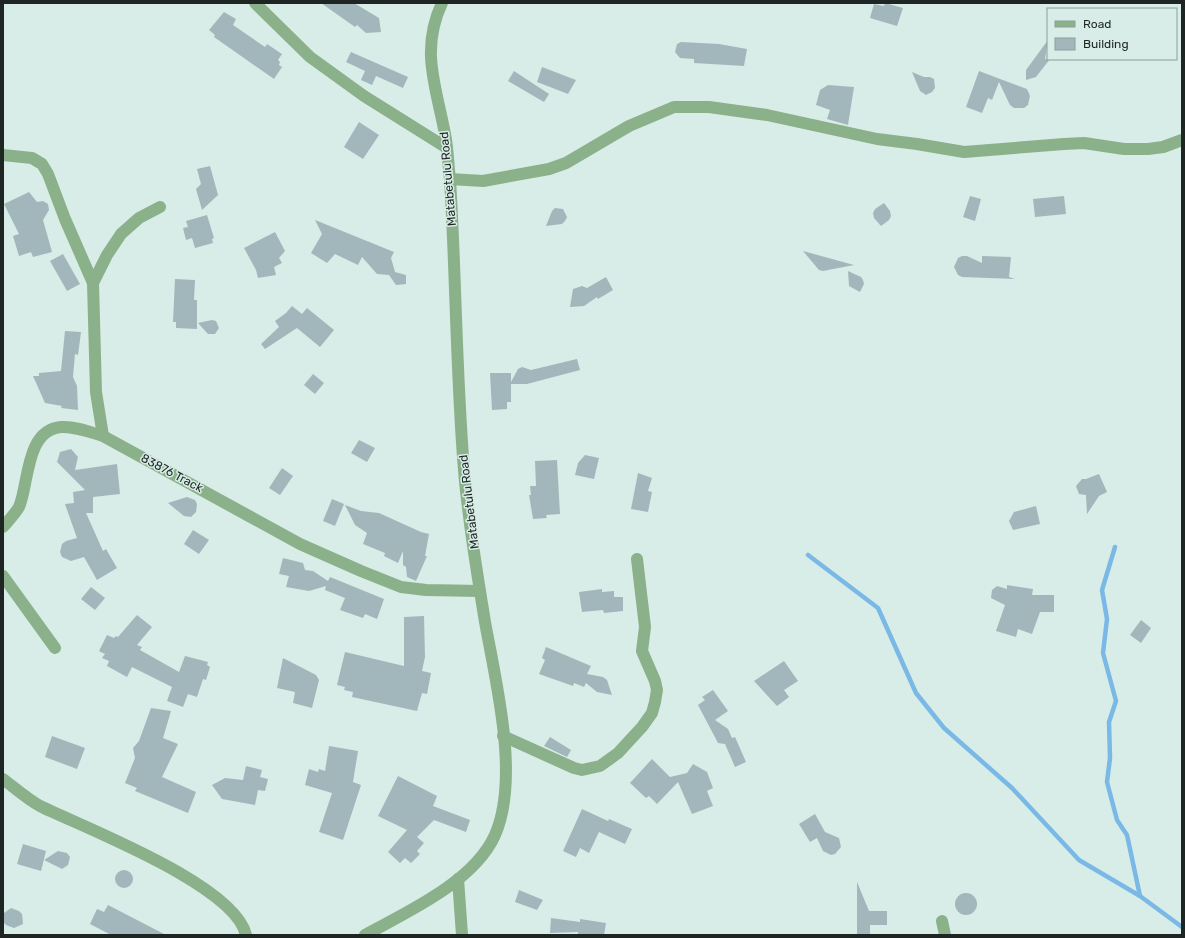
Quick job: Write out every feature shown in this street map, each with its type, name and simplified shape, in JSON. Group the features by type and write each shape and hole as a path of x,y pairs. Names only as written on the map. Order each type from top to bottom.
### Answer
{"street":[{"path":"255,3 310,57 364,96 447,148"},
{"name":"Matabetulu Road","path":"365,935 413,909 458,879 478,859 494,837 501,817 506,782 503,736 480,591 464,471 450,179 447,148 429,56 434,21 442,3"},
{"path":"450,179 483,181 549,169 566,163 629,126 674,107 709,107 767,115 877,140 918,144 964,152 1084,143 1124,149 1148,149 1163,147 1182,140"},
{"path":"3,155 32,158 42,164 48,174 65,219 93,283 96,392 103,436"},
{"path":"93,283 107,255 121,234 139,218 160,207"},
{"name":"83876 Track","path":"3,526 19,507 32,455 37,444 45,435 60,427 72,428 103,436 300,544 401,587 426,590 480,591"},
{"path":"503,736 574,768 582,770 600,766 618,753 642,727 652,713 657,690 642,651 645,627 637,559"},
{"path":"3,576 55,648"},
{"path":"3,779 39,805 148,856 205,890 231,910 240,920 246,935"},
{"path":"458,879 462,935"},
{"path":"942,921 944,935"}],"building":[{"path":"321,3 354,3 379,18 381,32 366,33 357,25 355,27"},
{"path":"885,3 903,8 897,26 870,18 874,4 884,6"},
{"path":"224,12 236,19 233,25 265,47 267,44 282,54 278,60 280,62 279,65 282,67 274,79 214,37 215,35 209,30"},
{"path":"1047,41 1045,59 1049,60 1036,77 1026,80 1026,70"},
{"path":"681,42 719,44 747,49 744,66 694,63 694,59 680,58 675,52 677,44"},
{"path":"351,52 408,77 403,88 376,76 372,85 361,80 365,71 346,62"},
{"path":"542,67 576,80 568,94 537,82"},
{"path":"514,71 549,94 544,102 508,81"},
{"path":"979,71 1027,89 1030,96 1028,105 1024,108 1014,108 1010,105 999,82 992,100 988,98 982,113 966,107"},
{"path":"912,72 934,79 935,88 932,92 926,95 920,91"},
{"path":"828,85 854,87 848,125 827,119 830,110 816,105 820,90"},
{"path":"359,122 379,135 363,159 344,147"},
{"path":"210,166 218,195 202,210 196,189 201,184 197,169"},
{"path":"29,192 37,202 43,201 48,204 49,210 43,220 52,252 33,257 31,252 19,256 13,236 19,234 4,204"},
{"path":"970,196 981,199 975,221 963,217"},
{"path":"1064,196 1066,214 1035,217 1033,199"},
{"path":"884,203 890,211 891,216 889,220 881,226 874,218 873,213 875,209"},
{"path":"555,208 563,209 567,217 565,221 562,224 546,226 552,211"},
{"path":"207,215 214,238 212,239 213,243 195,248 192,238 186,240 183,228 188,227 186,221"},
{"path":"315,220 394,252 391,258 395,272 406,275 406,284 396,285 389,275 377,274 362,257 358,265 335,254 327,263 311,253 322,234"},
{"path":"275,232 285,251 279,258 282,263 274,267 276,275 258,278 256,270 244,248"},
{"path":"803,251 854,265 823,271 819,270"},
{"path":"63,254 80,284 67,291 50,261"},
{"path":"967,256 982,263 982,256 1011,257 1009,277 1015,279 962,277 958,275 954,267 958,258"},
{"path":"848,271 861,277 863,280 864,284 860,292 849,286"},
{"path":"606,277 613,290 598,299 597,297 584,306 570,307 573,289 582,286 587,288"},
{"path":"175,279 195,280 194,300 197,300 197,329 176,328 176,322 173,322"},
{"path":"292,306 302,314 307,308 334,330 320,347 297,328 265,349 261,344 279,327 275,321 286,313"},
{"path":"212,320 216,321 219,328 215,334 208,334 198,323"},
{"path":"65,331 81,332 78,355 75,354 73,377 77,386 78,410 61,408 62,406 45,403 33,376 39,376 39,373 61,371"},
{"path":"577,359 580,370 527,384 511,384 511,402 507,402 507,409 492,410 490,373 511,373 511,382 518,369 522,367 531,370"},
{"path":"313,374 324,383 315,394 304,385"},
{"path":"359,440 375,448 367,462 351,453"},
{"path":"71,449 78,457 75,470 117,464 120,494 93,497 93,513 86,513 103,551 106,549 117,568 97,580 84,557 71,561 62,557 60,552 62,544 66,541 77,538 65,504 74,503 73,492 85,490 57,462 60,452"},
{"path":"585,455 599,458 594,479 575,475 578,463"},
{"path":"557,460 560,514 546,515 547,518 533,519 529,495 531,495 530,486 536,486 535,461"},
{"path":"282,468 293,476 280,495 269,488"},
{"path":"638,473 652,478 648,491 652,492 648,512 631,509"},
{"path":"1099,474 1107,492 1099,496 1087,514 1086,495 1079,494 1076,486 1082,479"},
{"path":"187,497 195,500 197,504 196,512 191,517 184,516 168,503"},
{"path":"332,499 344,504 335,526 323,521"},
{"path":"345,505 361,511 379,513 421,532 429,534 425,556 427,556 416,581 407,577 406,567 403,565 403,551 398,563 384,556 385,553 363,544 367,533 355,525"},
{"path":"1036,506 1040,524 1013,530 1009,521 1014,512"},
{"path":"193,530 209,540 199,554 184,544"},
{"path":"283,558 303,563 305,570 313,571 328,581 330,577 384,599 377,619 365,614 363,618 340,610 345,598 325,590 326,586 309,591 286,587 289,576 279,574"},
{"path":"1007,585 1033,589 1032,595 1054,595 1054,612 1040,612 1032,634 1018,629 1016,637 996,631 1005,605 991,598 992,590 997,586 1007,589"},
{"path":"91,587 105,598 95,610 81,599"},
{"path":"602,589 602,592 614,591 614,597 623,597 623,611 604,613 603,610 582,612 579,592"},
{"path":"137,615 152,627 137,645 142,647 140,650 179,672 185,656 208,662 207,665 210,667 206,680 203,679 197,697 188,694 183,707 167,701 172,687 132,667 127,677 107,666 109,661 102,658 105,654 99,651 107,635 114,638 116,636 118,637"},
{"path":"424,616 425,657 422,671 431,673 427,694 422,693 417,711 352,697 353,692 344,690 345,687 337,685 345,652 404,666 404,617"},
{"path":"1141,620 1151,628 1141,643 1130,635"},
{"path":"546,647 591,666 587,674 603,677 607,680 612,695 597,692 586,683 584,687 574,683 573,686 539,674 545,660 542,658"},
{"path":"283,658 316,675 319,680 312,708 293,703 295,692 277,688"},
{"path":"784,661 798,681 784,690 789,697 777,706 754,681"},
{"path":"713,690 728,711 715,720 728,729 732,738 735,737 746,762 735,767 725,744 718,743 698,705 705,700 702,697"},
{"path":"151,708 171,711 163,738 178,744 162,777 196,792 188,813 135,791 137,788 125,783 135,758 133,748 139,741"},
{"path":"52,736 85,748 77,769 45,757"},
{"path":"550,737 571,750 567,757 544,746"},
{"path":"329,746 358,751 353,782 361,785 343,840 319,832 332,793 305,785 309,769 318,772 319,769 325,771"},
{"path":"652,759 670,777 687,773 693,764 707,772 713,788 707,791 713,806 692,814 678,782 657,804 649,796 646,798 630,783"},
{"path":"246,766 262,770 260,777 268,779 265,791 258,790 255,805 222,799 212,785 225,778 243,780"},
{"path":"398,776 437,796 433,806 470,820 466,832 434,820 417,837 424,843 417,851 420,854 411,863 405,858 400,863 388,852 407,830 378,816"},
{"path":"582,809 608,821 609,819 632,829 625,844 599,832 589,853 580,848 576,857 563,851"},
{"path":"815,814 825,832 839,838 841,847 835,854 831,855 823,851 817,838 810,842 799,824"},
{"path":"23,844 46,851 41,871 17,864"},
{"path":"58,851 67,853 70,857 68,865 62,869 44,860"},
{"path":"120,870 128,870 133,875 131,886 128,888 120,888 115,883 115,875"},
{"path":"857,882 869,911 887,911 887,925 870,925 870,935 857,935"},
{"path":"519,890 543,900 537,910 515,902"},
{"path":"966,893 974,896 977,904 974,912 966,915 958,912 955,904 958,896"},
{"path":"108,905 166,935 111,935 90,924 97,909 104,912"},
{"path":"11,908 22,914 23,924 14,928 3,922 4,913"},
{"path":"551,918 580,922 580,919 606,923 604,935 578,935 578,932 550,933"}],"waterway":[{"path":"1115,547 1102,590 1107,619 1103,653 1116,701 1109,722 1110,758 1107,782 1117,820 1127,835 1140,896"},
{"path":"808,555 878,608 916,693 944,728 1012,788 1079,860 1140,896 1182,927"}]}
